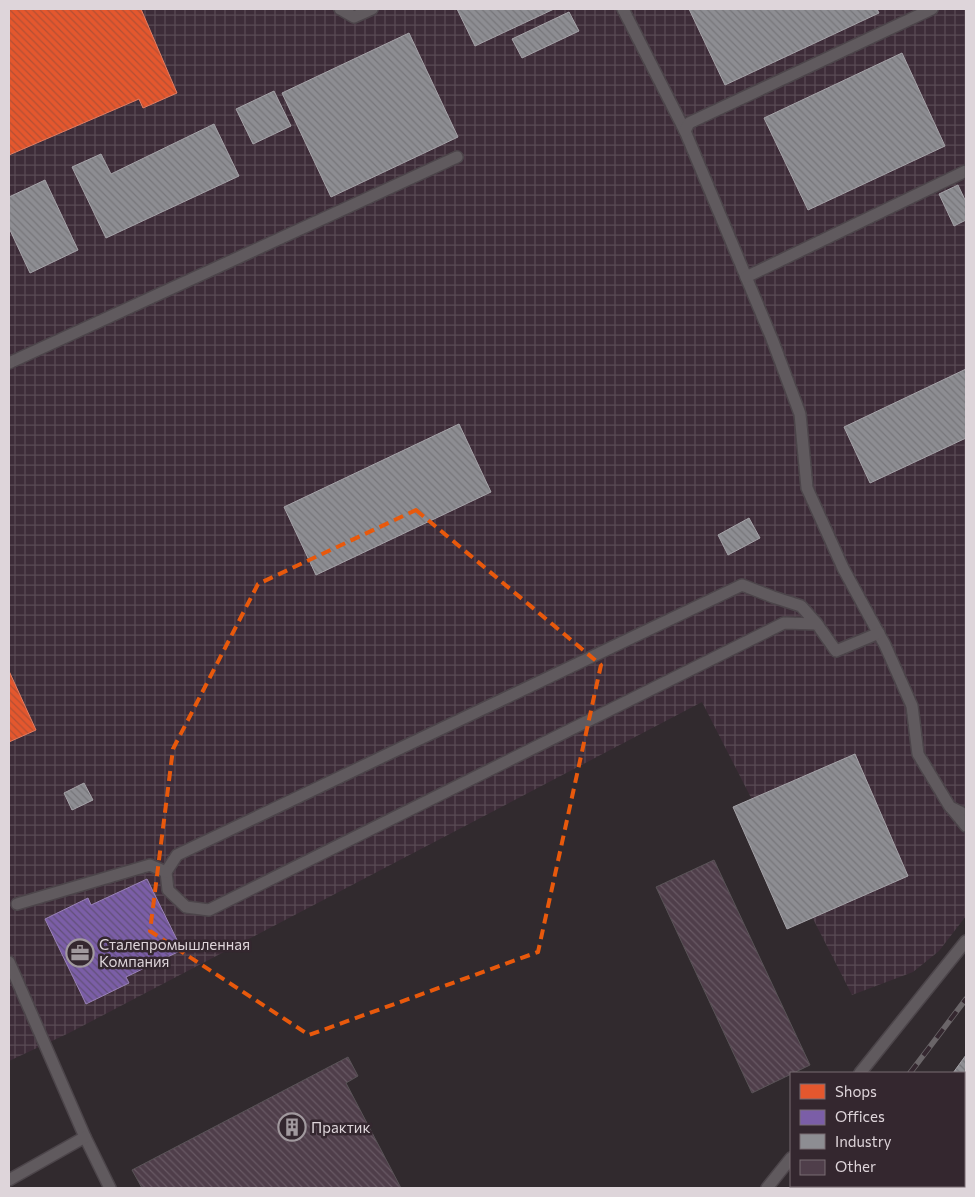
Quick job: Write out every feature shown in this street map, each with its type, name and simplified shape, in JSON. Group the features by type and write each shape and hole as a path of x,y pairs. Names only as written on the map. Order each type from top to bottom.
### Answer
{"lane":[{"path":"340,9 354,17 372,9"},
{"path":"623,9 685,131 772,339 800,414 808,488 843,568 879,633 912,706 918,754 950,807 966,826"},
{"path":"685,131 689,123 932,9"},
{"path":"9,363 457,157"},
{"path":"746,277 966,171"},
{"path":"817,624 784,623 209,910 186,907 168,890 166,872 177,855 742,585 801,606 817,624 836,651 879,633"},
{"path":"950,807 966,815"},
{"path":"17,904 150,865 166,872"},
{"path":"861,1072 966,941"},
{"path":"9,962 85,1137 110,1188"},
{"path":"9,1180 85,1137"},
{"path":"767,1188 790,1159"}],"highlighted area":[{"path":"416,510 601,665 538,952 309,1035 150,931 173,749 258,584"}],"shaded area":[{"path":"9,9 966,9 966,916 939,951 913,972 852,995 702,702 69,1033 9,1061"}],"building: Shops":[{"path":"9,9 141,9 177,93 143,108 139,99 9,155"},
{"path":"9,671 36,730 9,742"}],"building: Offices":[{"path":"147,879 182,950 126,977 129,983 86,1004 45,919 88,898 91,905"}],"building: Industry":[{"path":"457,9 554,9 475,46"},
{"path":"689,9 877,9 879,13 725,85"},
{"path":"569,12 579,31 522,58 512,39"},
{"path":"409,33 458,137 331,197 282,93"},
{"path":"902,53 945,146 808,210 764,118"},
{"path":"274,91 291,126 253,144 236,109"},
{"path":"214,124 239,176 106,238 72,167 101,154 111,174"},
{"path":"45,180 78,250 30,273 9,228 9,197"},
{"path":"958,185 966,202 966,220 954,226 939,194"},
{"path":"966,369 966,438 870,483 844,427"},
{"path":"459,424 491,492 316,575 284,507"},
{"path":"749,518 760,538 728,555 718,535"},
{"path":"855,754 908,876 787,929 733,807"},
{"path":"84,783 93,800 72,810 64,793"},
{"path":"966,1055 965,1138 965,1072 954,1072"},
{"path":"880,1187 930,1187 930,1188"}],"building: Other":[{"path":"714,860 810,1065 796,1072 790,1072 790,1075 752,1093 656,887"},
{"name":"Практик","path":"348,1057 358,1076 346,1083 401,1188 142,1188 132,1170"}],"railway":[{"path":"911,1072 966,999"}],"place":[{"name":"Сталепромышленная Компания","path":"80,953"},
{"name":"Практик","path":"292,1127"}]}
